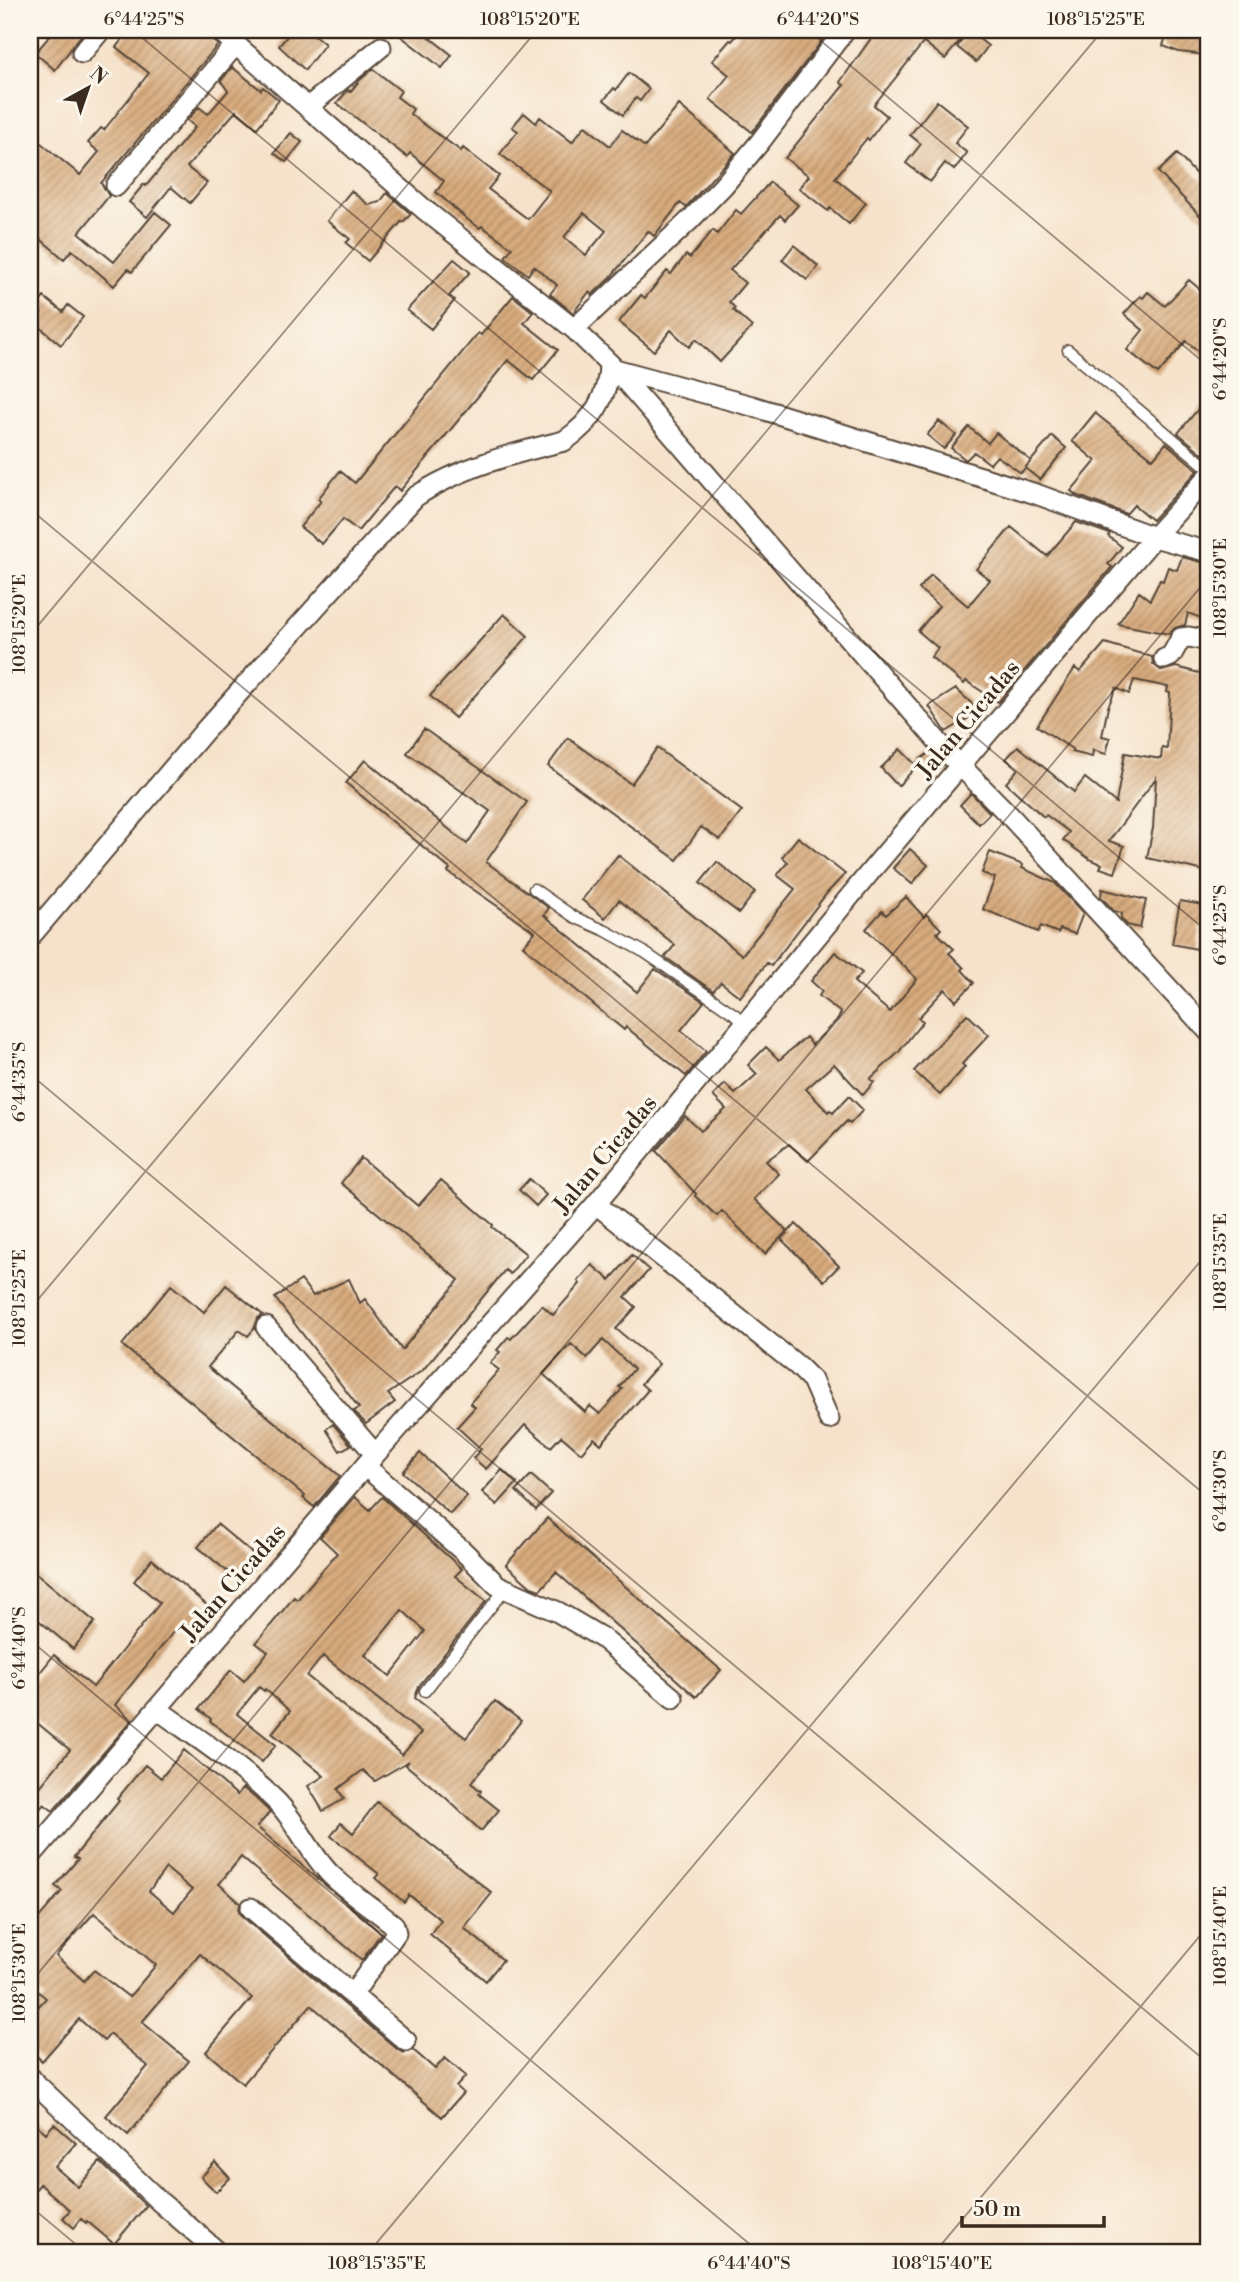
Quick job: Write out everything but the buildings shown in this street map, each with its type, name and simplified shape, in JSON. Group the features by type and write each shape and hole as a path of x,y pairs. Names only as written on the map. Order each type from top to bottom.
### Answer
{"street":[{"path":"82,53 101,30"},
{"path":"219,30 425,210 574,328 612,366 961,765 1209,1032"},
{"path":"574,328 723,186 845,30"},
{"path":"116,186 236,44"},
{"path":"308,107 382,47"},
{"path":"612,366 765,410 1035,494 1154,537 1209,552"},
{"path":"30,937 207,728 415,497 439,483 505,457 564,442 596,411 606,394 612,366"},
{"name":"Jalan Cicadas","path":"30,1857 370,1460 596,1204 961,765 1209,476"},
{"path":"1164,659 1171,656 1181,638 1209,640"},
{"path":"596,1204 798,1366 812,1380 830,1419"},
{"path":"266,1327 370,1460 497,1585 558,1612 602,1638 673,1698"},
{"path":"157,1709 219,1754 275,1801 295,1823 331,1875 394,1925 396,1933 352,1995"},
{"path":"251,1908 406,2042"},
{"path":"30,2078 159,2201 218,2252"}],"lane":[{"path":"1068,350 1209,469"},
{"path":"534,889 574,917 644,952 746,1022"},
{"path":"425,1690 505,1589"}]}
